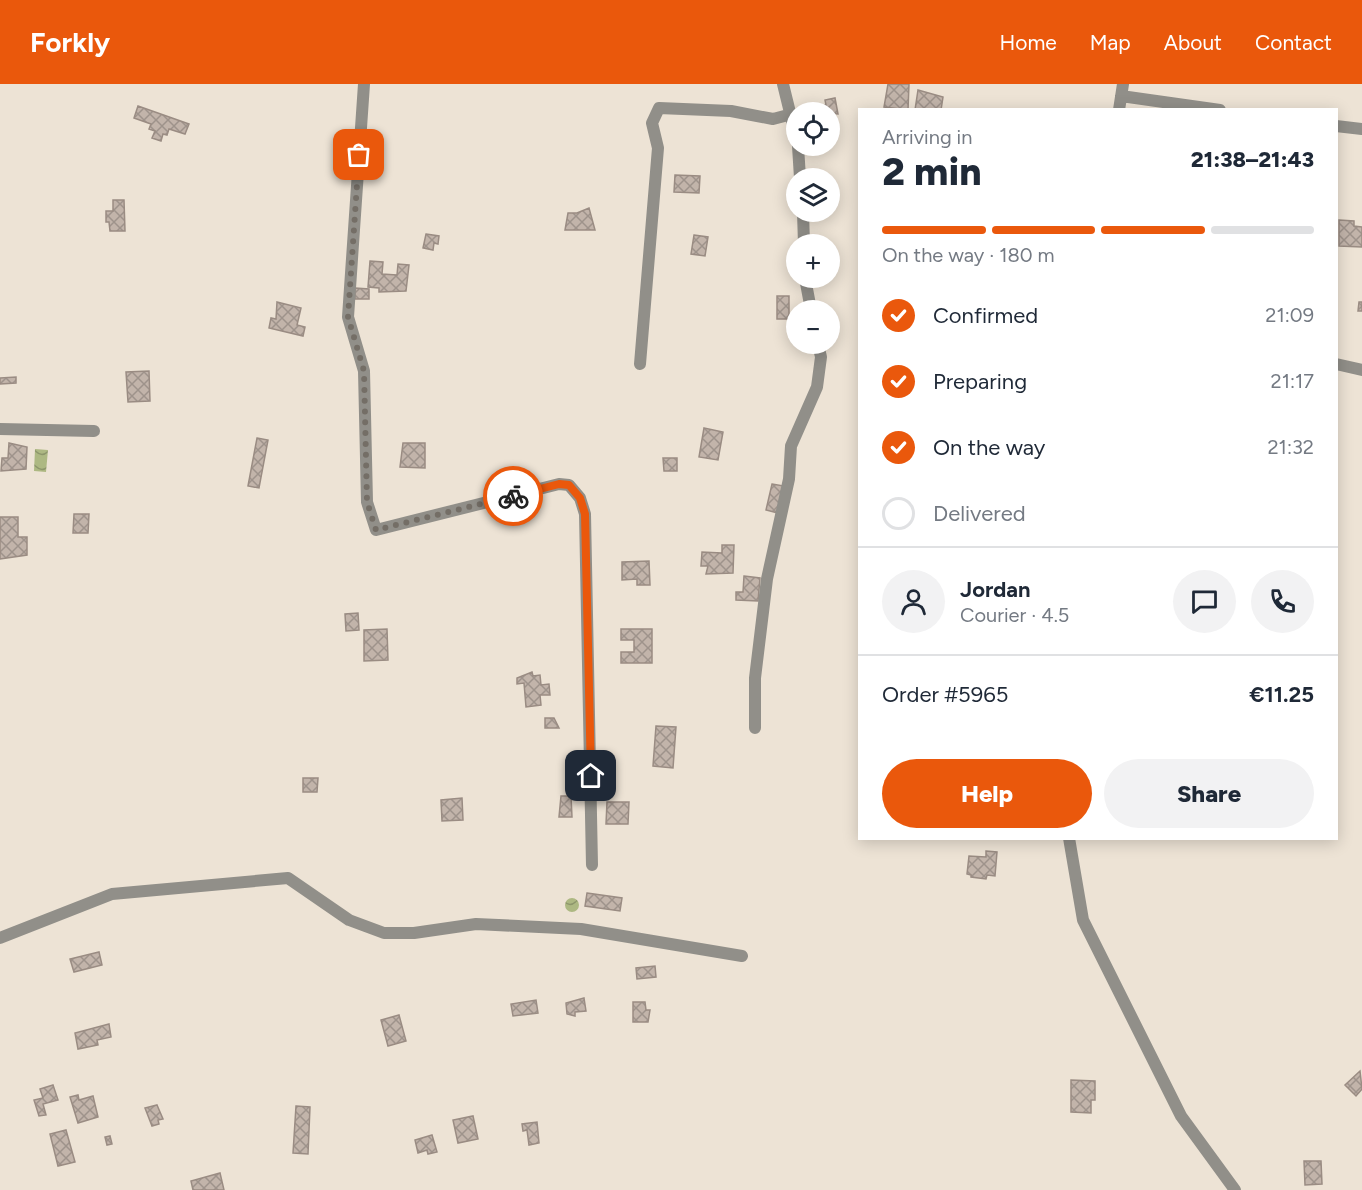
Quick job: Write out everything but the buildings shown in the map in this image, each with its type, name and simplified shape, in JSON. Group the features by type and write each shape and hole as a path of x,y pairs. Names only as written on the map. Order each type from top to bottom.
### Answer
{"street":[{"path":"364,84 348,317 364,371 367,502 376,530 559,484 569,485 580,498 585,514 592,865"},
{"path":"783,84 788,102"},
{"path":"1119,108 1122,90 1210,108"},
{"path":"640,364 658,148 652,123 659,108 730,111 773,119 786,116"},
{"path":"1338,126 1362,129"},
{"path":"755,728 755,678 767,579 789,479 791,446 817,387 820,354"},
{"path":"1338,364 1362,370"},
{"path":"0,429 94,430"},
{"path":"1069,840 1083,920 1181,1116 1235,1190"},
{"path":"0,938 112,894 288,878 349,920 384,933 414,933 476,924 581,929 742,956"}],"water":[{"path":"35,449 48,450 46,472 34,471"},
{"path":"572,898 577,900 579,905 577,910 572,912 567,910 565,905 567,900"}],"way so far":[{"path":"359,155 348,317 364,371 367,502 376,530 513,496"}],"route":[{"path":"513,496 559,484 569,485 580,498 585,514 591,776"}]}
